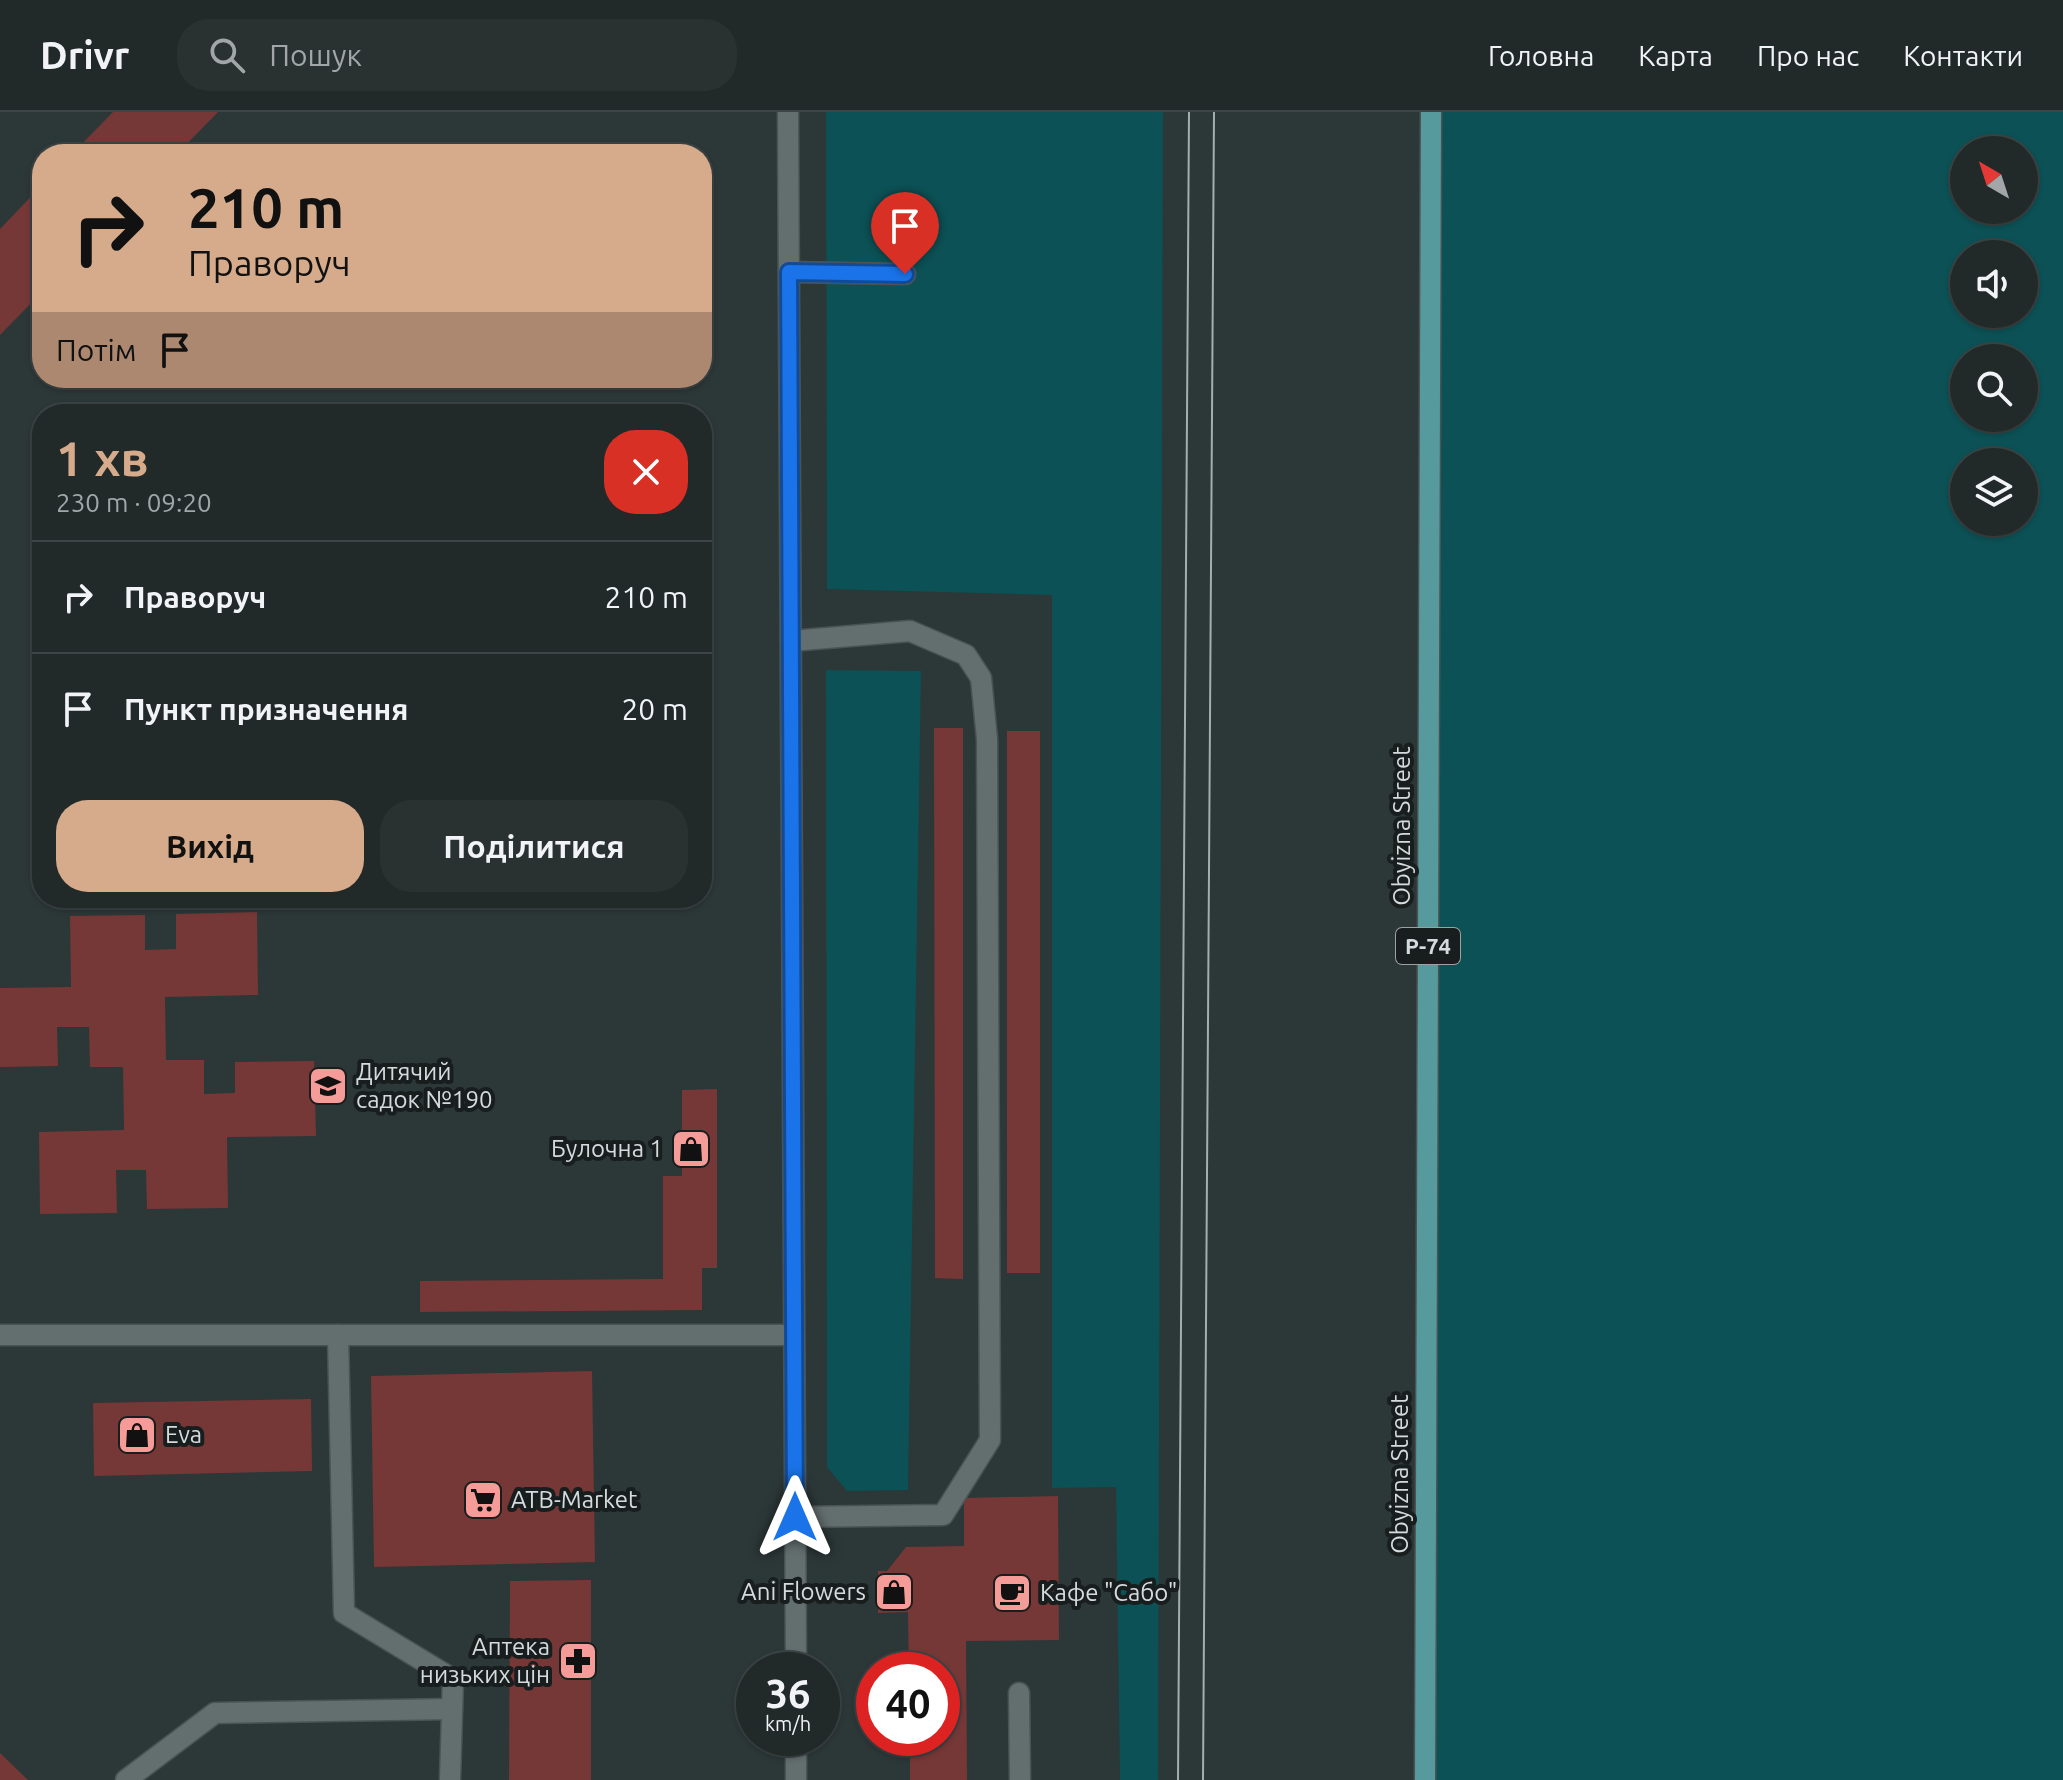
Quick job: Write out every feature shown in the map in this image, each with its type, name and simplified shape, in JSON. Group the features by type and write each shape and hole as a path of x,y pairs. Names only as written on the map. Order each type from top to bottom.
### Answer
{"main road":[{"name":"Obyizna Street","path":"1425,1780 1431,112"}],"street":[{"path":"788,112 796,1652"},
{"path":"789,272 905,274"},
{"path":"791,641 910,631 966,655 981,678 987,755 990,1440 943,1515 795,1517"},
{"path":"0,1335 794,1335"},
{"path":"338,1335 344,1613 453,1679 450,1780"},
{"path":"1019,1693 1020,1780"},
{"path":"126,1780 215,1713 452,1709"},
{"path":"796,1756 796,1780"}],"shaded area":[{"path":"826,112 1163,112 1158,1780 1120,1780 1116,1487 1052,1488 1052,595 827,589"},
{"path":"1431,112 2063,112 2063,1780 1425,1780"},
{"path":"826,670 921,671 908,1490 847,1491 827,1467"}],"building":[{"path":"113,112 218,112 187,144 82,144"},
{"path":"32,195 32,302 0,335 0,229"},
{"path":"934,728 963,728 963,1279 935,1278"},
{"path":"1007,731 1040,731 1040,1273 1007,1273"},
{"path":"257,912 258,995 165,997 166,1060 204,1060 204,1094 235,1093 235,1062 314,1061 316,1136 227,1137 228,1208 147,1209 146,1170 116,1170 117,1213 40,1214 39,1132 124,1130 123,1067 90,1067 89,1027 57,1027 58,1066 0,1067 0,988 71,987 70,916 145,915 145,950 176,949 176,914"},
{"path":"717,1089 717,1268 702,1268 702,1310 420,1312 420,1281 663,1279 663,1176 682,1176 682,1090"},
{"name":"ATB-Market","path":"592,1371 595,1562 374,1567 371,1376"},
{"path":"311,1399 312,1471 94,1476 93,1403"},
{"path":"1058,1496 1059,1640 966,1641 967,1780 910,1780 910,1756 960,1756 960,1652 909,1652 908,1612 878,1613 878,1571 887,1571 906,1547 964,1546 964,1498"},
{"path":"591,1580 591,1780 509,1780 510,1581"},
{"path":"0,1753 28,1780 0,1780"}],"tram line":[{"path":"1178,1780 1189,112"},
{"path":"1203,1780 1214,112"}],"place":[{"name":"Дитячий садок №190","path":"328,1086"},
{"name":"Булочна 1","path":"691,1149"},
{"name":"Eva","path":"137,1435"},
{"name":"ATB-Market","path":"483,1500"},
{"name":"Ani Flowers","path":"894,1592"},
{"name":"Кафе \"Сабо\"","path":"1012,1593"},
{"name":"Аптека низьких цін","path":"578,1661"}],"route":[{"path":"795,1517 789,272 905,274"}]}
